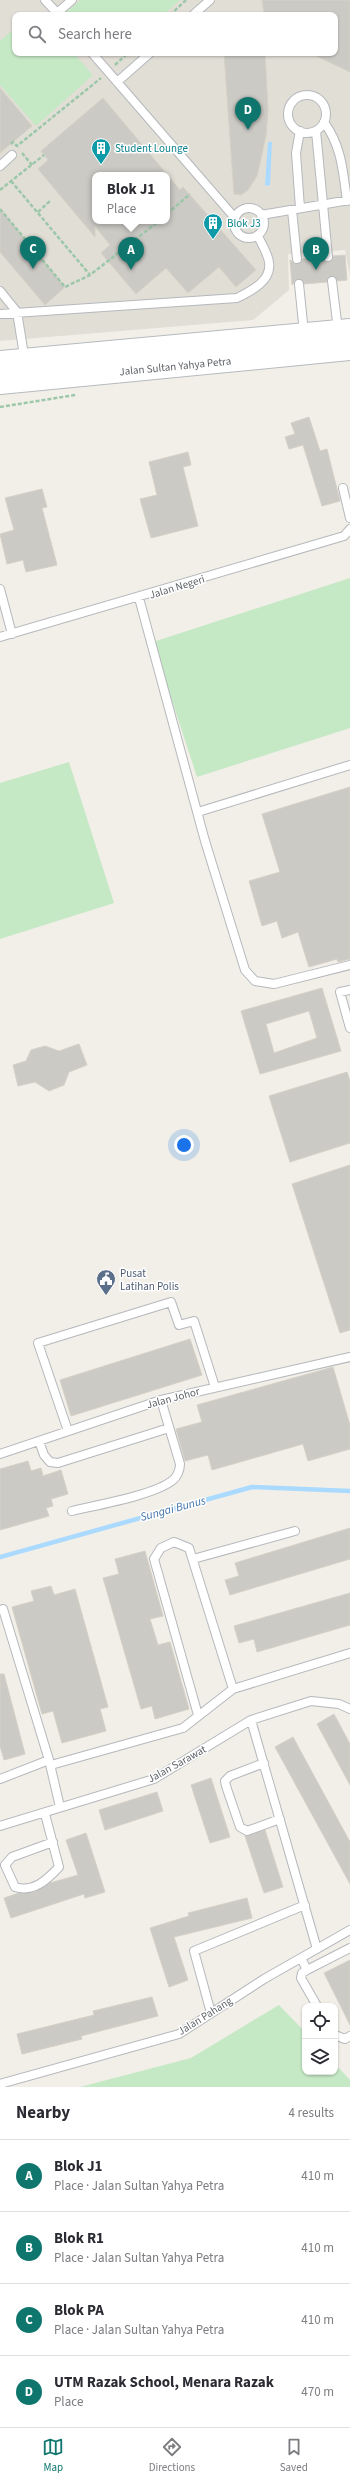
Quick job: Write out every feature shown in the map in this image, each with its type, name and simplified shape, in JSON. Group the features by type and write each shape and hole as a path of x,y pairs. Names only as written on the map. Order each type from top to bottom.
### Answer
{"main road":[{"name":"Jalan Sultan Yahya Petra","path":"0,362 344,330"},
{"path":"0,352 34,348 75,355"},
{"name":"Jalan Sultan Yahya Petra","path":"0,383 350,349"},
{"path":"0,394 27,391 67,377"}],"lane":[{"path":"46,0 56,12"},
{"path":"60,12 72,0"},
{"path":"196,12 210,0"},
{"path":"95,56 235,218"},
{"path":"117,82 147,56"},
{"path":"316,131 300,131 294,127 289,116 291,104 301,96 307,95 319,99 326,110 324,122 316,131 328,257"},
{"path":"261,215 263,228 258,236 249,238 240,235 235,227 235,218 241,211 250,208 261,215 348,201 340,151 334,136 324,122"},
{"path":"297,259 296,153 300,131"},
{"path":"0,166 12,155"},
{"path":"0,314 237,298 257,287 266,276 269,262 258,236"},
{"path":"332,282 344,330"},
{"path":"299,284 304,334"},
{"path":"0,291 17,312 23,349"},
{"path":"343,488 350,518"},
{"name":"Jalan Negeri","path":"0,637 139,598 344,536 350,529"},
{"path":"0,589 12,634"},
{"path":"139,598 198,812 246,970 255,981 274,984 350,965"},
{"path":"198,812 350,765"},
{"path":"350,990 340,992 350,1028"},
{"path":"68,1431 38,1343 171,1302 179,1325 194,1321 215,1387"},
{"name":"Jalan Johor","path":"0,1454 161,1400 350,1357"},
{"path":"72,1511 154,1490 174,1479 180,1469 180,1464 161,1400"},
{"path":"40,1441 44,1455 50,1462 58,1463 169,1428"},
{"path":"193,1559 295,1531"},
{"path":"198,1715 154,1559 161,1548 174,1542 189,1548 233,1689"},
{"path":"3,1609 50,1763 60,1807"},
{"path":"0,1779 50,1763 183,1728 233,1689 350,1653"},
{"name":"Jalan Sarawat","path":"0,1826 45,1814 60,1807 154,1780 251,1720 311,1702 339,1704 350,1709"},
{"path":"251,1720 317,1949"},
{"path":"264,1763 230,1776 225,1781 226,1786 240,1828 246,1830 280,1819"},
{"path":"45,1814 53,1842 59,1867 49,1878 38,1885 25,1890 15,1887 5,1865 12,1857 53,1842"},
{"path":"211,2013 194,1951 305,1906"},
{"name":"Jalan Pahang","path":"0,2084 179,2034 301,1958 350,1930"},
{"path":"316,2003 301,1978 302,1973 350,1948"},
{"path":"301,1958 307,1970"},
{"path":"338,2036 345,2039 350,2036"}],"path":[{"path":"173,12 186,0"},
{"path":"9,146 13,142 17,146 91,87"},
{"path":"0,190 44,155"},
{"path":"11,181 90,275"},
{"path":"170,211 190,194"},
{"path":"38,212 50,201"},
{"path":"0,209 65,287 90,275 155,224"}],"shaded area":[{"path":"0,0 350,0 350,277 345,250 288,254 289,290 253,320 0,341"}],"green space":[{"path":"80,0 180,0 166,12 66,12"},
{"path":"12,31 12,56 76,56 93,75 36,126 0,85 0,41"},
{"path":"350,578 350,728 197,777 153,642"},
{"path":"69,762 114,903 0,939 0,783"},
{"path":"279,2005 302,2029 302,2075 338,2075 338,2067 350,2080 350,2087 80,2087 191,2058"}],"water":[{"path":"268,142 272,142 270,185 265,186"}],"building":[{"path":"262,0 350,0 350,72 316,56 338,56 338,12 264,12"},
{"path":"224,56 265,56 268,110 266,136 257,176 248,190 241,195 234,194"},
{"path":"0,88 32,126 0,153"},
{"path":"103,98 165,172 92,172 92,224 170,224 170,178 180,190 183,187 256,270 236,287 219,267 188,293 166,268 136,294 101,253 110,245 95,226 95,237 38,169 48,160 41,151"},
{"path":"0,209 65,287 45,305 0,252"},
{"path":"345,255 347,280 338,281 332,276 327,282 304,284 299,279 292,285 290,260 297,264 302,259 322,257 328,262 333,256"},
{"path":"309,417 320,451 327,449 340,501 322,506 303,445 289,449 285,437 295,434 291,423"},
{"path":"188,452 191,465 183,467 198,526 151,538 140,499 157,495 149,462"},
{"path":"42,489 47,507 42,508 57,565 26,572 23,560 7,564 0,534 14,530 5,498"},
{"path":"350,787 350,959 338,962 337,959 309,967 298,932 282,938 277,921 262,926 249,881 280,872 262,814"},
{"path":"322,988 341,1051 260,1074 241,1011","holes":["309,1011 317,1038 274,1053 266,1024"]},
{"path":"79,1044 87,1065 69,1072 64,1085 49,1091 35,1082 18,1086 13,1065 26,1061 31,1050 45,1046 59,1051"},
{"path":"347,1072 350,1081 350,1143 290,1162 269,1096"},
{"path":"350,1165 350,1330 340,1333 292,1184"},
{"path":"190,1339 202,1375 71,1416 60,1380"},
{"path":"333,1367 350,1425 350,1449 308,1461 303,1444 212,1470 208,1455 185,1461 176,1429 202,1422 197,1405"},
{"path":"28,1461 31,1471 41,1468 43,1476 61,1470 68,1494 51,1499 53,1506 46,1508 49,1516 0,1530 0,1469"},
{"path":"350,1528 350,1559 230,1595 225,1580 239,1576 235,1563"},
{"path":"145,1551 163,1616 150,1619 158,1645 170,1642 189,1709 155,1719 152,1706 141,1709 103,1578 119,1574 115,1559"},
{"path":"51,1586 54,1595 75,1589 108,1707 100,1709 106,1731 62,1743 53,1711 42,1714 12,1607 34,1601 31,1591"},
{"path":"350,1593 350,1625 257,1652 254,1639 239,1643 234,1626"},
{"path":"0,1674 4,1674 25,1754 4,1760 0,1746"},
{"path":"334,1714 350,1744 350,1785 317,1724"},
{"path":"293,1737 350,1842 350,1884 275,1747"},
{"path":"211,1778 230,1837 210,1843 191,1785"},
{"path":"157,1792 163,1811 105,1830 99,1810"},
{"path":"265,1830 283,1887 264,1893 245,1836"},
{"path":"86,1833 105,1892 85,1898 84,1894 11,1918 4,1898 19,1893 35,1892 50,1883 78,1875 66,1840"},
{"path":"247,1898 252,1918 174,1937 188,1980 169,1987 150,1928 189,1916 188,1913"},
{"path":"350,1960 350,2025 324,1973"},
{"path":"152,1997 158,2016 81,2036 82,2039 22,2054 17,2034 94,2015 93,2011"}],"waterway":[{"name":"Sungai Bunus","path":"0,1557 252,1487 350,1491"}],"place":[{"name":"UTM Razak School, Menara Razak","path":"248,130"},
{"name":"Student Lounge","path":"101,165"},
{"name":"Blok J3","path":"213,240"},
{"name":"Blok PA","path":"33,269"},
{"name":"Blok J1","path":"131,270"},
{"name":"Blok R1","path":"316,270"},
{"name":"Pusat Latihan Polis","path":"106,1296"}]}
